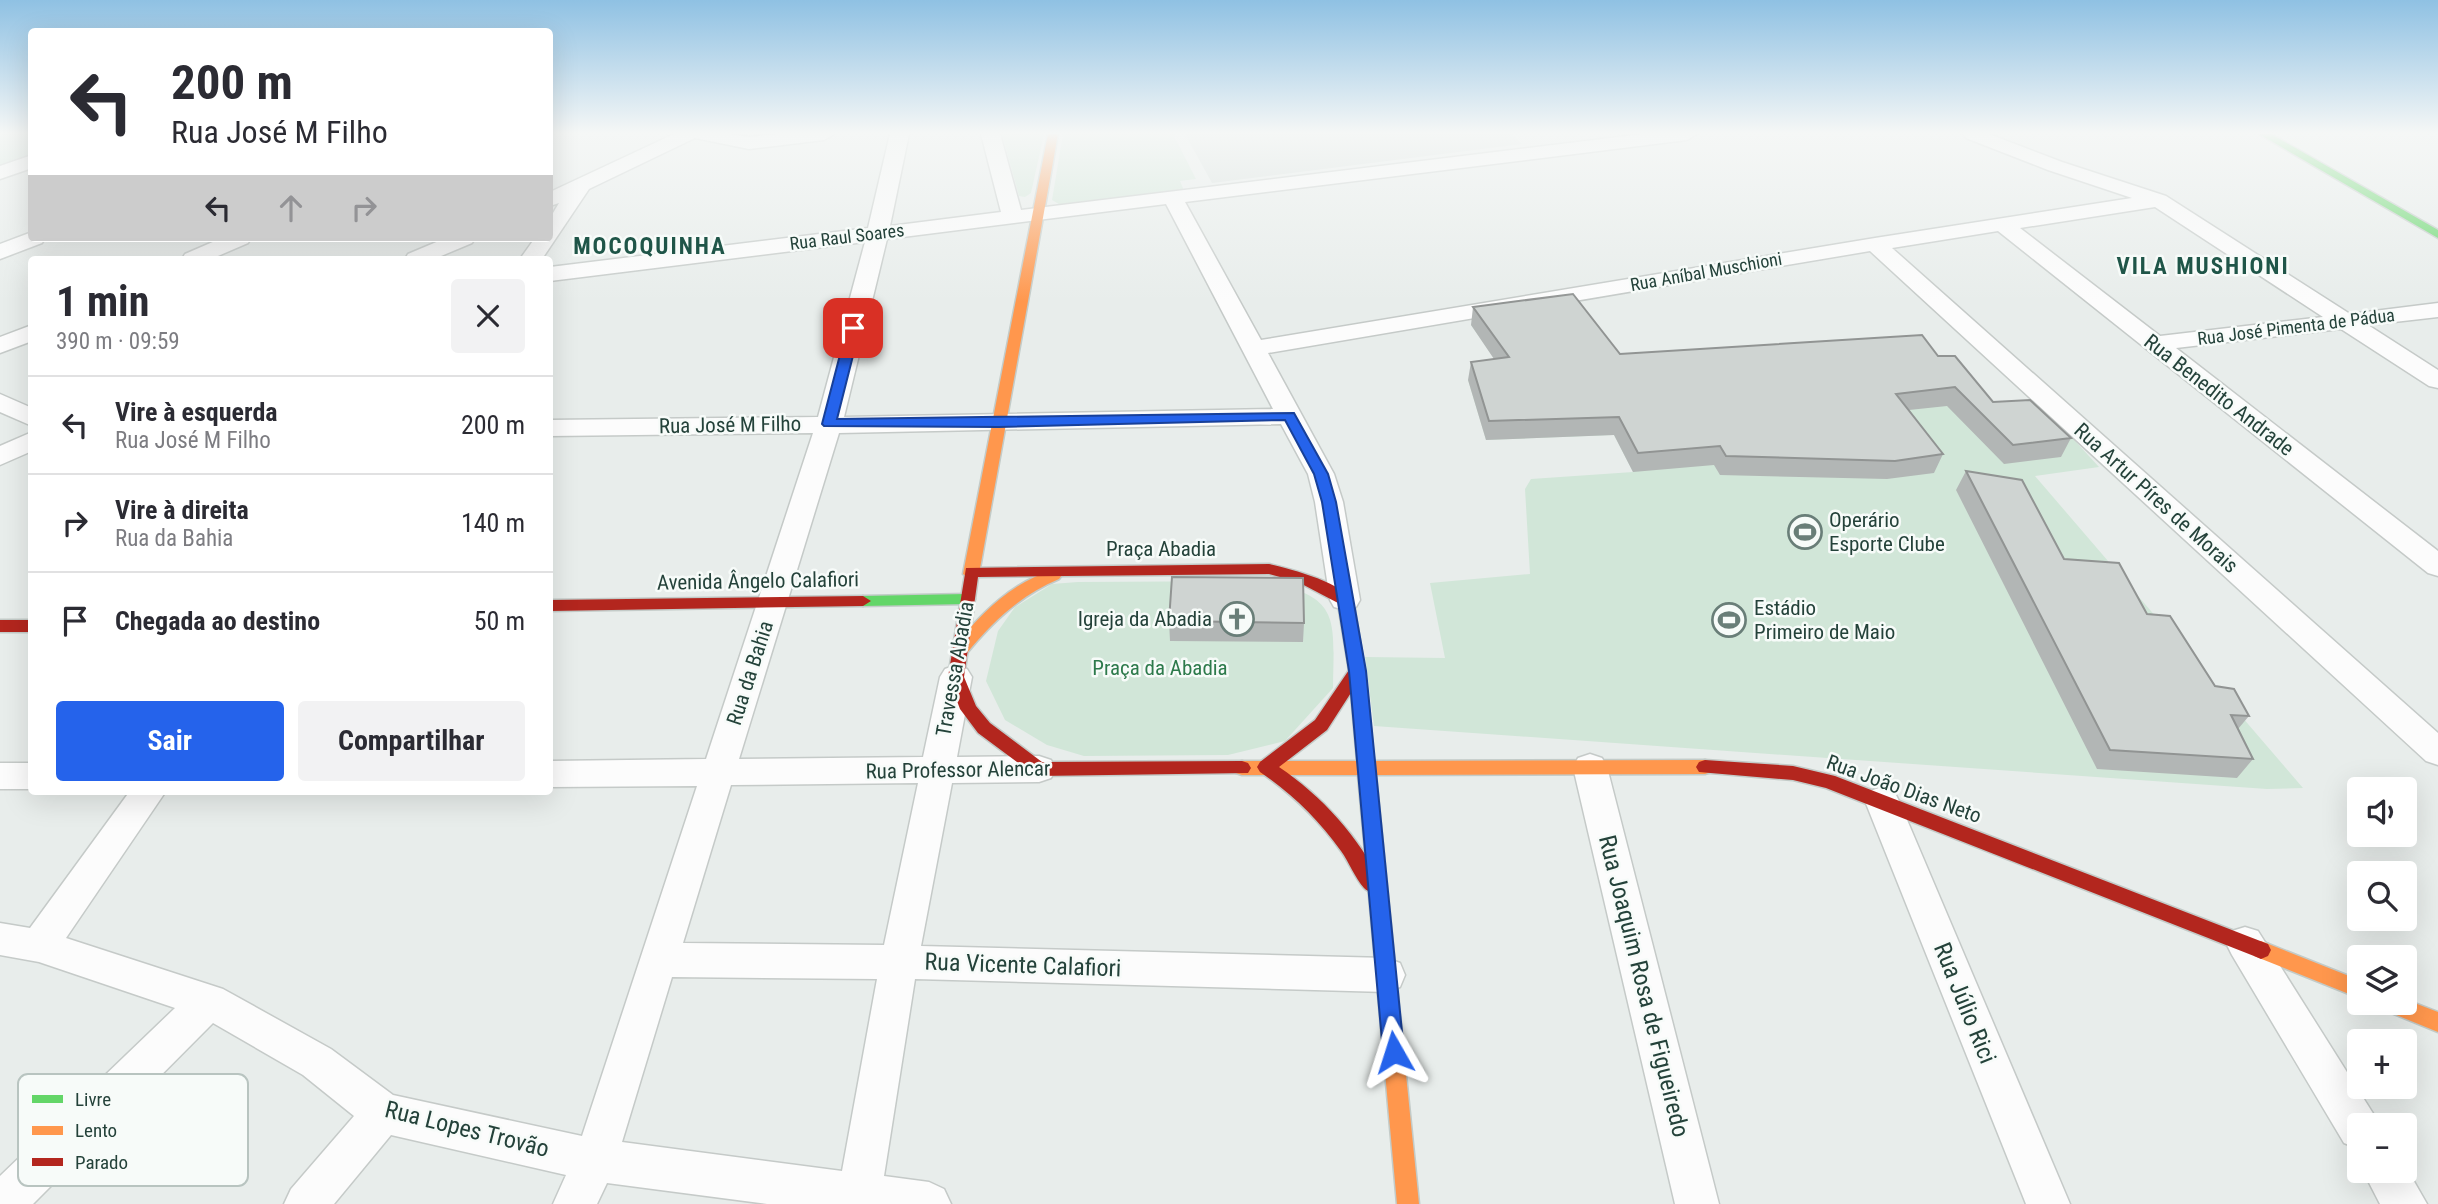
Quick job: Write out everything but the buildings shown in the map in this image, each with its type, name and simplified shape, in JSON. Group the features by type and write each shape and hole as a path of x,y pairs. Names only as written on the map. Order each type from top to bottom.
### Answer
{"main road":[{"name":"Travessa Abadia","path":"958,663 958,618 967,599 1042,190"},
{"path":"2362,190 2438,235"},
{"name":"Praça Abadia","path":"971,572 1269,569 1303,578 1345,600"},
{"path":"1039,769 984,728 969,709 958,663 1001,603 1037,580 1066,571"},
{"name":"Avenida Ângelo Calafiori","path":"553,606 768,615 967,599"},
{"path":"1345,600 1357,671 1408,1204"},
{"path":"0,612 28,612"},
{"name":"Avenida Ângelo Calafiori","path":"553,622 645,621"},
{"path":"0,626 28,626"},
{"path":"1357,671 1321,725 1266,767 1290,781 1326,813 1346,838 1378,895"},
{"name":"Rua Professor Alencar","path":"1039,769 1366,767"},
{"name":"Rua João Dias Neto","path":"1366,767 1712,767 1793,774 1829,781 2347,984"},
{"path":"2417,1014 2438,1023"}],"street":[{"path":"553,199 572,190"},
{"path":"553,229 579,190"},
{"name":"Rua da Bahia","path":"575,1204 596,1160 829,424 887,190"},
{"path":"1006,190 1013,217"},
{"name":"Rua Raul Soares","path":"553,274 1228,190"},
{"path":"2130,190 2160,200 2438,381"},
{"path":"1172,197 1321,474 1329,502 1345,600"},
{"name":"Rua Aníbal Muschioni","path":"1254,348 1875,244 2160,200"},
{"name":"Rua Benedito Andrade","path":"2002,224 2438,566"},
{"path":"0,252 28,240"},
{"path":"200,256 231,242"},
{"path":"423,256 455,242"},
{"name":"Rua Artur Píres de Morais","path":"1875,244 2438,752"},
{"name":"Rua José Pimenta de Pádua","path":"2154,344 2438,310"},
{"path":"0,346 28,334"},
{"path":"0,402 28,416"},
{"name":"Rua José M Filho","path":"553,428 999,423 1289,416"},
{"path":"0,457 28,442"},
{"name":"Travessa Abadia","path":"859,1200 899,962 958,663"},
{"name":"Rua Joaquim Rosa de Figueiredo","path":"1590,767 1698,1204"},
{"name":"Rua Professor Alencar","path":"553,774 1039,769"},
{"path":"0,775 28,776"},
{"path":"19,943 146,795"},
{"name":"Rua Júlio Rici","path":"1882,802 2048,1204"},
{"name":"Rua Lopes Trovão","path":"19,943 209,1001 317,1062 383,1113 596,1160 859,1200 929,1204"},
{"path":"2245,943 2349,1113"},
{"name":"Rua Vicente Calafiori","path":"659,960 899,962 1386,975"},
{"path":"135,1074 209,1001"},
{"path":"306,1204 383,1113"},
{"path":"2392,1183 2405,1204"},
{"path":"2,1204 20,1186"}],"green space":[{"path":"1017,190 1032,190 1025,197 1019,196"},
{"path":"1054,190 1184,190 1185,193 1064,207 1052,200"},
{"name":"Estádio Primeiro de Maio","path":"1569,312 1616,373 1914,353 1984,420 2054,418 2099,467 2035,476 2303,788 2267,789 1374,726 1365,657 1445,658 1430,583 1530,574 1525,489 1531,479 1633,472 1614,435 1486,440 1468,380 1506,375 1471,325"},
{"name":"Praça da Abadia","path":"1261,581 1287,587 1319,602 1332,626 1333,688 1285,741 1228,755 1084,756 1047,745 1005,720 986,681 998,631 1015,607 1052,584"}],"traffic: fast":[{"path":"2361,190 2438,235"},
{"path":"863,601 967,599"}],"traffic: slow":[{"path":"971,574 1043,190"},
{"path":"961,649 1002,605 1026,588 1054,575"},
{"path":"1346,604 1357,671 1408,1204"},
{"path":"1242,768 1705,767"},
{"path":"2261,950 2347,984"},
{"path":"2417,1014 2438,1022"}],"traffic: jam":[{"path":"971,572 1269,569 1303,578 1345,600 1346,604"},
{"path":"971,574 956,677 969,709 984,728 1039,769 1242,768"},
{"path":"553,606 863,601"},
{"path":"0,626 28,626"},
{"path":"1357,671 1321,725 1266,767 1299,791 1326,818 1372,884"},
{"path":"1705,767 1793,773 1829,781 2261,950"}],"place":[{"name":"Operário Esporte Clube","path":"1805,532"},
{"name":"Igreja da Abadia","path":"1237,619"},
{"name":"Estádio Primeiro de Maio","path":"1729,620"}],"district":[{"name":"MOCOQUINHA","path":"650,246"},
{"name":"VILA MUSHIONI","path":"2203,266"}],"route":[{"path":"853,328 829,424 1289,416 1321,474 1329,502 1357,671 1394,1052"}]}
